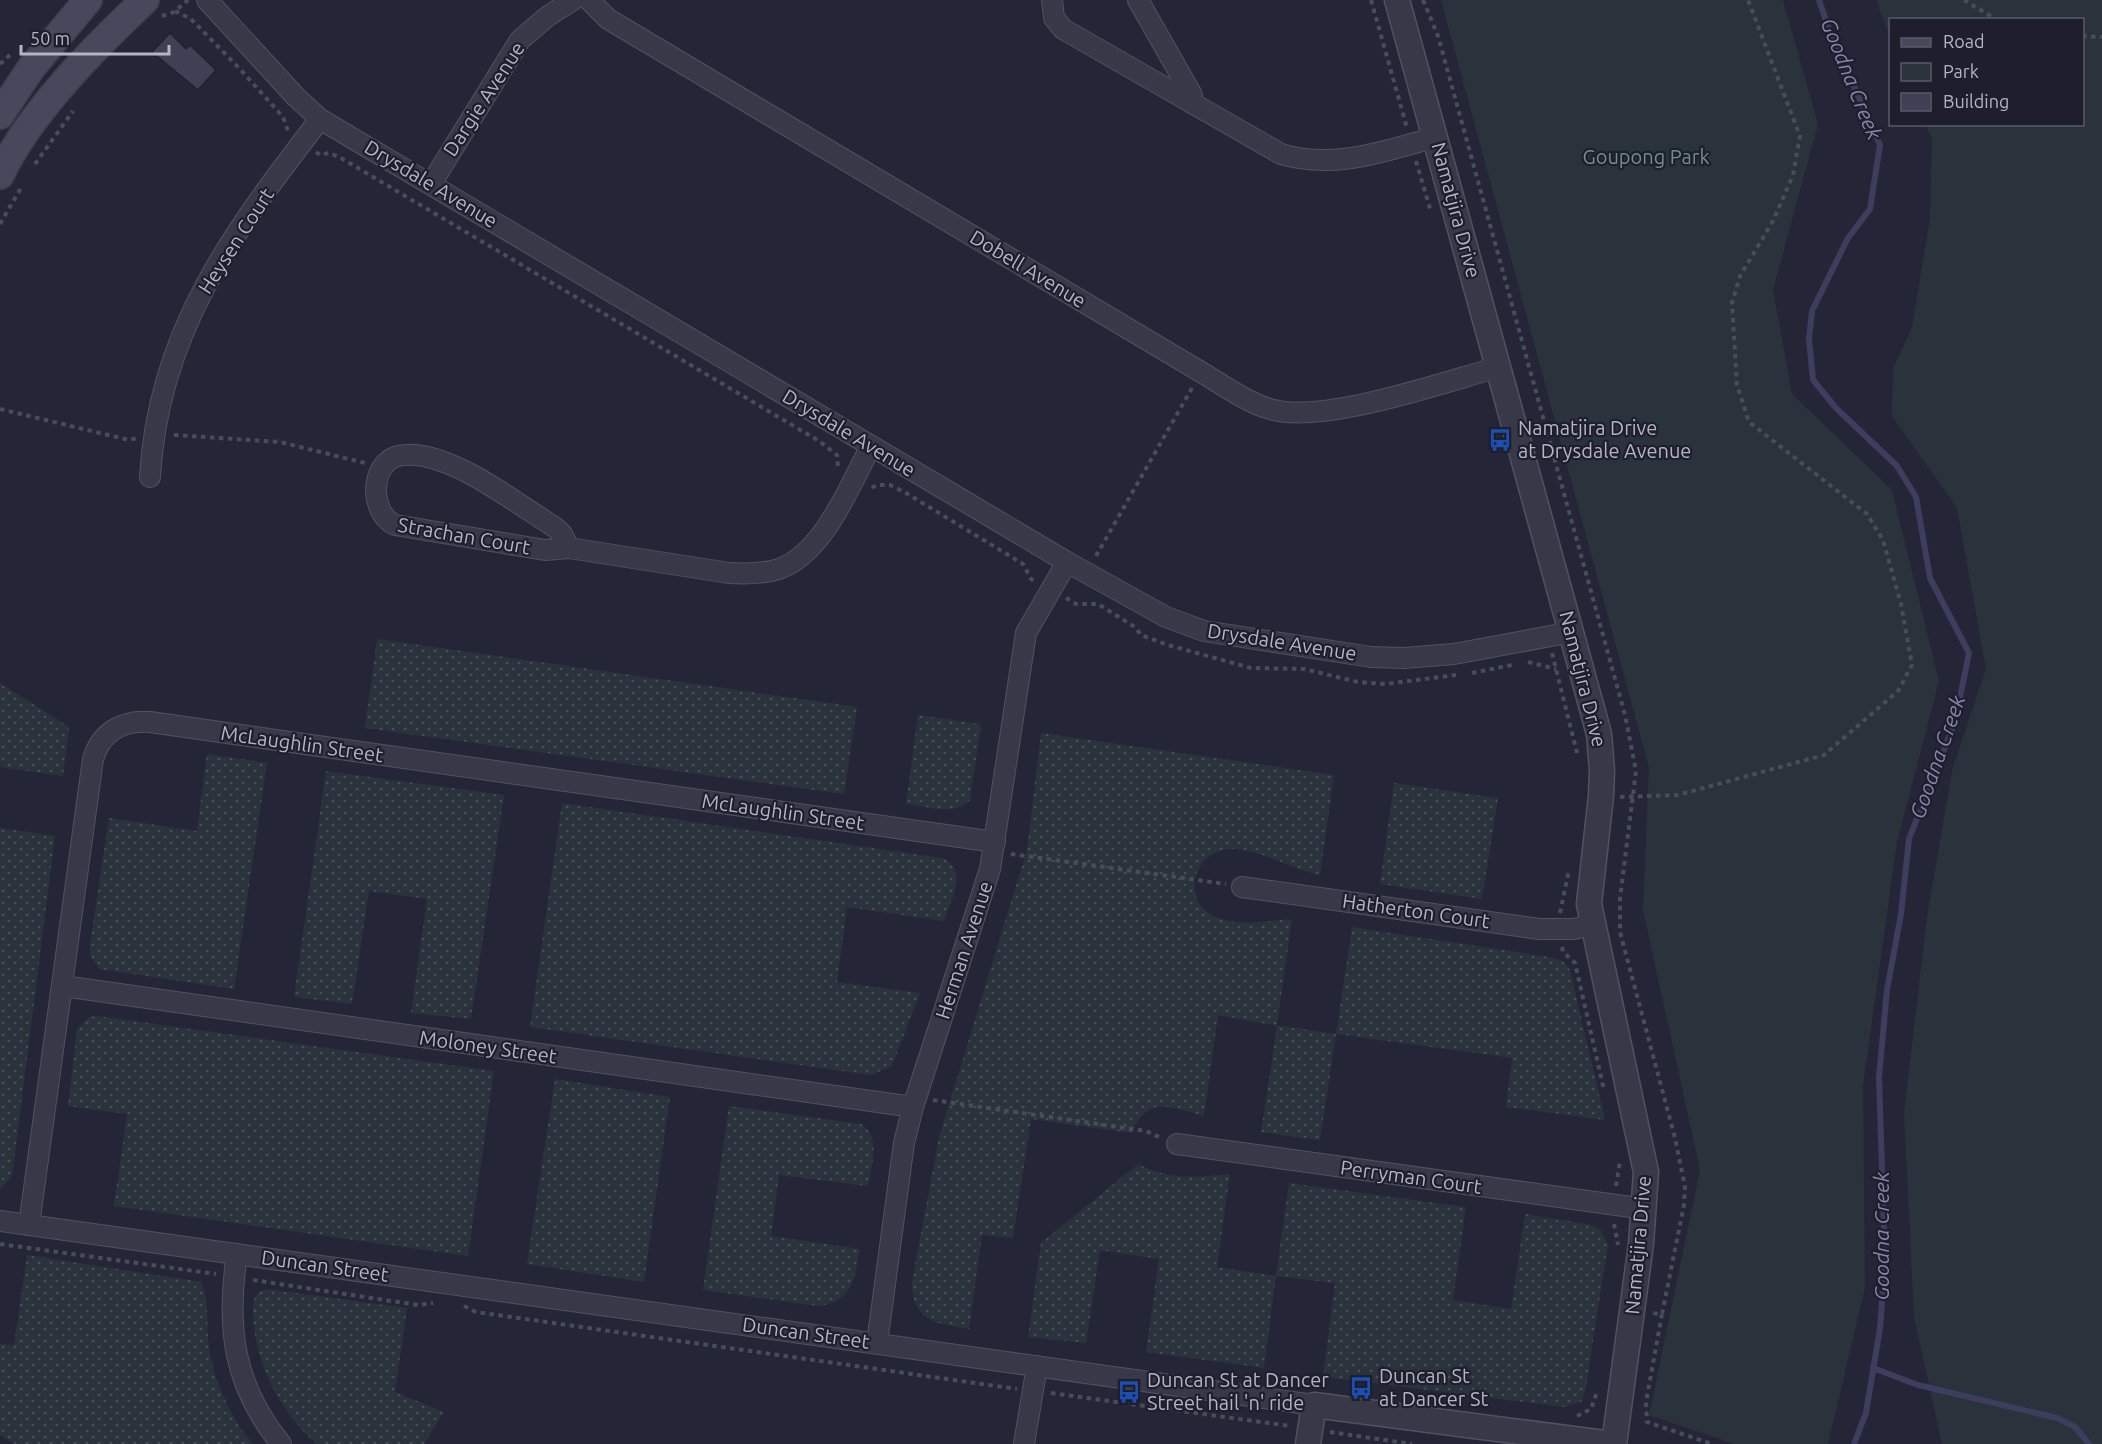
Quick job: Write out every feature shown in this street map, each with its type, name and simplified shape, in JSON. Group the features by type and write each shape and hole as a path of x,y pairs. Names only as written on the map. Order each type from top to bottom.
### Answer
{"main road":[{"path":"0,116 31,68 88,0"},
{"path":"13,168 26,134 78,68 150,11"}],"street":[{"name":"Drysdale Avenue","path":"207,0 296,97 320,119 1067,562 1166,617 1204,631 1371,657 1404,658 1454,654 1572,632"},
{"name":"Dargie Avenue","path":"431,183 520,40 548,16 573,0"},
{"name":"Dobell Avenue","path":"589,0 608,19 1201,372 1263,406 1297,414 1338,410 1499,367"},
{"path":"1052,0 1054,18 1063,29 1265,147 1305,159 1329,161 1360,158 1436,137"},
{"path":"1138,0 1192,95 1192,103"},
{"name":"Namatjira Drive","path":"1397,0 1599,734 1602,761 1601,796 1590,884 1591,926 1642,1144 1646,1172 1645,1209 1613,1444"},
{"path":"0,116 26,134"},
{"name":"Heysen Court","path":"150,477 153,433 172,357 202,288 222,255 320,119"},
{"name":"Strachan Court","path":"568,548 562,534 556,528 463,471 440,460 405,455 394,457 383,467 376,502 384,520 395,525 545,550 568,548 729,573 754,574 780,568 802,555 823,532 871,446"},
{"name":"Herman Avenue","path":"877,1343 904,1143 913,1107 982,896 994,842 1026,633 1067,562"},
{"name":"McLaughlin Street","path":"28,1225 93,759 103,738 112,730 129,723 150,722 994,842"},
{"name":"Hatherton Court","path":"1242,887 1539,929 1574,929 1591,926"},
{"name":"Moloney Street","path":"63,986 913,1107"},
{"name":"Perryman Court","path":"1177,1144 1645,1209"},
{"name":"Duncan Street","path":"0,1221 1314,1405 1613,1444"},
{"path":"237,1254 230,1316 234,1343 251,1400 281,1444"},
{"path":"1024,1444 1037,1366"},
{"path":"1309,1437 1314,1405"}],"path":[{"path":"150,11 189,0"},
{"path":"1601,796 1678,795 1824,755 1898,691 1912,665 1901,604 1883,540 1867,514 1749,422 1737,385 1732,303 1740,276 1773,221 1793,175 1800,136 1748,0"},
{"path":"1964,0 1994,18"},
{"path":"2084,36 2102,37"},
{"path":"0,224 13,168 77,105"},
{"path":"1086,572 1201,372"},
{"path":"0,409 129,440 153,433 279,442 383,467"},
{"path":"994,842 1010,854 1242,887"},
{"path":"913,1107 933,1100 1146,1131 1177,1144"},
{"path":"0,1244 418,1305 444,1304"},
{"path":"454,1305 476,1312 1033,1390 1309,1437 1412,1444"},
{"path":"1662,1314 1646,1402 1647,1422 1712,1444"},
{"path":"1572,1416 1581,1415 1591,1409 1598,1388"}],"green space":[{"name":"Goupong Park","path":"1441,0 1783,0 1818,124 1773,290 1792,394 1892,490 1939,681 1897,842 1863,1086 1865,1288 1828,1444 1734,1444 1649,1415 1700,1170 1643,910 1649,768"},
{"path":"1876,0 2102,0 2102,1444 1942,1444 1914,1317 1904,1113 1927,917 1952,771 1986,669 1957,508 1892,416 1893,368 1912,328 1930,218 1932,140 1926,126 2084,126 2084,18 1889,18 1889,34"},
{"path":"377,639 857,707 844,794 365,728"},
{"path":"0,683 69,727 63,776 0,767"},
{"path":"918,715 981,724 970,800 964,805 940,809 906,804"},
{"path":"1041,733 1334,775 1320,875 1257,853 1236,849 1222,850 1211,855 1202,864 1195,885 1196,896 1201,906 1219,918 1250,923 1292,919 1277,1025 1336,1034 1320,1140 1261,1132 1277,1026 1218,1015 1204,1116 1171,1107 1153,1108 1145,1113 1131,1133 1031,1119 1013,1238 982,1235 969,1329 936,1322 921,1313 913,1295 912,1282 939,1137 1027,850"},
{"path":"207,754 267,763 234,989 99,969 90,955 90,945 109,818 197,831"},
{"path":"326,771 504,795 471,1019 411,1013 427,899 369,891 352,1004 294,997"},
{"path":"1394,783 1498,798 1482,899 1380,884"},
{"path":"562,803 942,858 950,863 955,869 956,885 944,921 847,907 837,982 920,993 892,1066 871,1075 530,1027"},
{"path":"0,828 55,836 12,1176 0,1189"},
{"path":"1352,927 1555,958 1564,962 1570,970 1605,1120 1506,1107 1512,1058 1336,1034"},
{"path":"98,1016 494,1071 468,1256 114,1206 127,1114 68,1106 77,1029 89,1017"},
{"path":"555,1079 670,1097 644,1282 527,1264"},
{"path":"729,1106 861,1124 871,1136 874,1152 868,1186 779,1175 771,1236 860,1249 854,1279 846,1294 839,1299 818,1306 703,1290"},
{"path":"1138,1164 1172,1175 1194,1177 1230,1174 1217,1267 1276,1276 1264,1368 1146,1352 1159,1259 1100,1250 1086,1343 1028,1337 1041,1243"},
{"path":"1289,1183 1466,1207 1453,1300 1511,1309 1525,1214 1592,1225 1600,1230 1608,1244 1585,1393 1581,1402 1564,1407 1323,1377 1335,1283 1276,1276"},
{"path":"27,1255 202,1282 212,1365 229,1408 253,1444 15,1444 0,1435 0,1344 14,1345"},
{"path":"266,1289 407,1308 395,1392 444,1412 424,1444 317,1444 304,1432 292,1418 272,1386 258,1350 253,1306 258,1293"}],"building":[{"path":"170,33 186,49 190,45 216,70 198,90 152,52"}],"waterway":[{"name":"Goodna Creek","path":"1819,0 1830,32 1880,145 1870,209 1848,238 1812,311 1809,339 1813,380 1836,408 1897,466 1916,497 1930,578 1969,653 1955,722 1909,839 1901,914 1887,990 1879,1077 1885,1262 1880,1328 1866,1413 1854,1444"},
{"path":"1873,1368 1918,1385 2057,1418 2075,1427 2089,1444"}],"place":[{"name":"Namatjira Drive at Drysdale Avenue","path":"1500,440"},
{"name":"Duncan St at Dancer St","path":"1361,1388"},
{"name":"Duncan St at Dancer Street hail 'n' ride","path":"1129,1392"}]}
